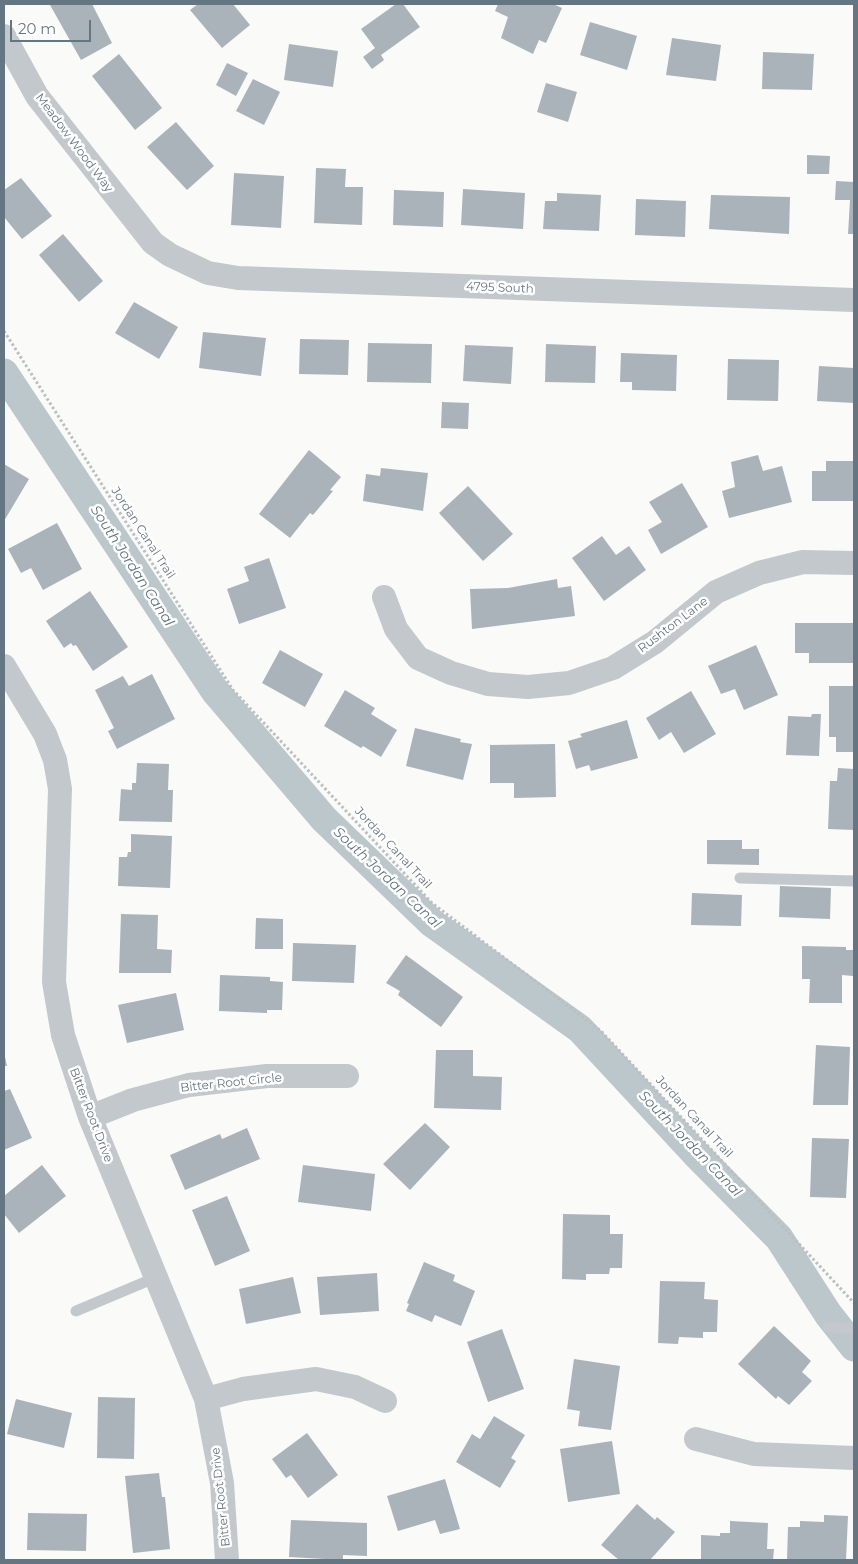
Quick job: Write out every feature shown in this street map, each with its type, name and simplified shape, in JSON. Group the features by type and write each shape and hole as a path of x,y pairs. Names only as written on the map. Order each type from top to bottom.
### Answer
{"street":[{"name":"Meadow Wood Way","path":"4,36 37,96 153,244"},
{"name":"4795 South","path":"153,244 188,265 208,272 238,278 854,300"},
{"name":"Rushton Lane","path":"384,597 396,629 418,658 451,673 488,684 528,687 569,683 613,668 655,642 716,592 759,573 804,562 854,563"},
{"name":"Bitter Root Drive","path":"4,666 45,734 55,760 60,789 54,982 63,1035 90,1117 206,1399 222,1483 227,1560"},
{"name":"Bitter Root Circle","path":"90,1117 133,1100 190,1085 267,1076 347,1076"},
{"path":"206,1399 243,1389 316,1378 355,1387 385,1401"},
{"path":"696,1439 754,1454 854,1458"}],"lane":[{"path":"740,878 854,880"},
{"path":"76,1311 157,1277"},
{"path":"828,1327 850,1329"}],"path":[{"name":"Jordan Canal Trail","path":"4,331 233,690 432,903 601,1031 854,1303"}],"building":[{"path":"92,4 112,43 81,60 50,5"},
{"path":"198,4 233,4 250,25 222,48 190,10"},
{"path":"396,4 403,4 420,27 381,55 384,60 372,69 363,57 375,48 361,29"},
{"path":"498,4 553,4 562,8 546,43 539,40 533,54 501,38 508,17 495,11"},
{"path":"590,22 637,36 627,70 580,55"},
{"path":"672,38 721,45 716,81 666,75"},
{"path":"289,44 338,51 333,87 284,80"},
{"path":"763,52 814,54 812,90 762,89"},
{"path":"119,54 162,108 135,130 92,76"},
{"path":"227,63 248,73 236,96 216,85"},
{"path":"253,79 280,92 264,125 236,111"},
{"path":"546,83 577,92 568,122 537,112"},
{"path":"176,122 214,166 187,190 147,147"},
{"path":"807,155 830,156 829,174 807,174"},
{"path":"316,168 346,169 345,187 363,187 362,225 314,223"},
{"path":"234,173 284,176 281,228 231,225"},
{"path":"21,178 52,216 22,239 4,217 4,190"},
{"path":"836,181 854,182 854,234 848,234 850,200 835,200"},
{"path":"463,189 525,193 523,229 461,225"},
{"path":"394,190 444,192 443,227 393,225"},
{"path":"557,193 601,195 599,231 543,229 545,201 557,201"},
{"path":"711,195 790,197 789,234 709,229"},
{"path":"636,199 686,201 685,237 635,235"},
{"path":"63,234 103,281 79,302 39,255"},
{"path":"134,302 178,327 159,359 115,333"},
{"path":"203,332 266,338 261,376 199,368"},
{"path":"300,339 349,340 348,375 299,374"},
{"path":"368,343 432,344 431,383 367,382"},
{"path":"546,344 596,346 595,383 545,382"},
{"path":"465,345 513,347 511,384 463,381"},
{"path":"621,353 677,355 676,391 632,390 632,382 620,382"},
{"path":"728,359 779,360 778,401 727,400"},
{"path":"819,366 854,368 854,403 817,401"},
{"path":"442,402 469,403 468,429 441,428"},
{"path":"309,450 341,477 330,490 333,491 313,515 310,513 290,538 259,514"},
{"path":"758,455 763,471 782,466 792,502 729,518 722,491 735,487 731,462"},
{"path":"826,461 854,461 854,501 812,501 812,471 826,471"},
{"path":"4,464 29,479 4,521"},
{"path":"381,468 428,473 423,511 363,501 366,474 380,476"},
{"path":"682,483 708,527 661,554 648,530 662,522 649,502"},
{"path":"468,486 513,534 483,561 439,513"},
{"path":"57,523 82,569 43,590 31,568 21,573 8,549"},
{"path":"602,536 616,555 629,546 646,570 604,601 572,558"},
{"path":"269,558 286,608 239,624 227,589 249,581 244,567"},
{"path":"557,579 558,588 571,586 575,616 472,629 470,589 508,588"},
{"path":"90,591 128,647 93,671 76,645 73,646 71,643 64,648 46,621"},
{"path":"795,623 854,623 854,663 809,663 809,653 795,653"},
{"path":"756,645 778,695 744,710 735,689 721,694 708,666"},
{"path":"280,650 323,674 305,707 262,683"},
{"path":"152,674 175,719 117,749 108,731 114,728 95,690 123,676 129,686"},
{"path":"829,686 854,686 854,752 836,752 836,737 829,737"},
{"path":"345,690 375,708 371,714 397,730 381,757 363,746 361,748 324,726"},
{"path":"691,691 716,734 684,753 671,732 659,740 646,718"},
{"path":"812,714 821,714 819,756 786,755 788,716 811,717"},
{"path":"627,720 638,758 591,771 589,765 576,769 568,741 582,737 580,734"},
{"path":"415,728 461,739 460,742 472,744 463,780 406,766"},
{"path":"555,744 556,797 514,798 514,783 490,783 490,745"},
{"path":"137,763 169,764 168,790 173,790 172,822 119,821 121,789 132,790 132,783 136,783"},
{"path":"838,768 854,769 854,830 828,829 830,781 837,781"},
{"path":"131,834 172,836 170,888 118,886 119,857 127,857 128,852 131,852"},
{"path":"707,840 742,840 742,849 759,849 759,865 707,864"},
{"path":"780,886 831,888 830,919 779,917"},
{"path":"692,893 742,895 741,926 691,925"},
{"path":"121,914 158,915 157,949 172,950 171,973 119,973"},
{"path":"256,918 283,919 283,949 255,949"},
{"path":"293,943 356,945 354,983 292,981"},
{"path":"802,946 846,947 846,950 854,950 853,976 842,975 842,1003 809,1003 810,979 802,979"},
{"path":"406,955 463,997 441,1027 398,995 400,991 386,983"},
{"path":"220,975 270,977 270,981 283,982 282,1010 267,1010 267,1013 219,1011"},
{"path":"176,993 184,1030 127,1043 118,1005"},
{"path":"816,1045 850,1047 848,1105 813,1105"},
{"path":"436,1050 473,1050 473,1076 502,1077 501,1110 434,1108"},
{"path":"4,1052 7,1066 4,1066"},
{"path":"10,1089 32,1138 4,1150 4,1091"},
{"path":"425,1123 450,1147 410,1190 383,1164"},
{"path":"247,1128 260,1159 185,1190 170,1155 220,1134 222,1139"},
{"path":"812,1138 849,1139 846,1198 810,1197"},
{"path":"42,1165 66,1196 19,1233 4,1214 4,1196"},
{"path":"303,1165 375,1174 371,1211 298,1202"},
{"path":"227,1196 250,1251 215,1266 192,1210"},
{"path":"563,1214 610,1215 610,1234 623,1234 622,1268 610,1268 609,1274 586,1274 586,1280 562,1279"},
{"path":"424,1262 455,1275 453,1281 475,1291 461,1326 435,1315 432,1322 406,1311 409,1304 407,1303"},
{"path":"377,1273 379,1311 320,1315 317,1277"},
{"path":"293,1277 301,1313 246,1324 239,1289"},
{"path":"660,1281 705,1282 704,1299 718,1300 717,1332 703,1332 703,1338 679,1337 678,1344 658,1343"},
{"path":"774,1326 811,1361 802,1372 812,1381 789,1405 778,1396 776,1399 738,1364"},
{"path":"502,1329 524,1389 488,1402 467,1342"},
{"path":"574,1359 620,1366 611,1430 578,1426 580,1411 567,1409"},
{"path":"98,1397 135,1398 134,1459 97,1458"},
{"path":"16,1399 72,1413 64,1448 7,1434"},
{"path":"494,1416 525,1435 511,1458 516,1461 500,1488 456,1462 472,1434 480,1439"},
{"path":"307,1433 338,1475 308,1498 291,1475 286,1478 272,1459"},
{"path":"612,1441 620,1494 568,1502 560,1449"},
{"path":"159,1473 162,1497 165,1497 170,1549 133,1553 125,1476"},
{"path":"445,1479 460,1529 440,1534 435,1520 398,1531 387,1496"},
{"path":"637,1504 655,1520 657,1517 675,1532 650,1560 619,1560 601,1545"},
{"path":"28,1513 87,1514 86,1551 27,1550"},
{"path":"824,1515 848,1516 846,1560 787,1560 788,1527 800,1527 800,1521 824,1522"},
{"path":"291,1520 367,1523 367,1556 343,1555 343,1560 289,1557"},
{"path":"730,1521 768,1523 767,1549 774,1549 773,1560 701,1560 701,1535 720,1536 720,1533 730,1533"}],"waterway":[{"name":"South Jordan Canal","path":"4,373 215,691 324,819 432,923 580,1029 695,1153 779,1238 828,1314 854,1347"}]}
